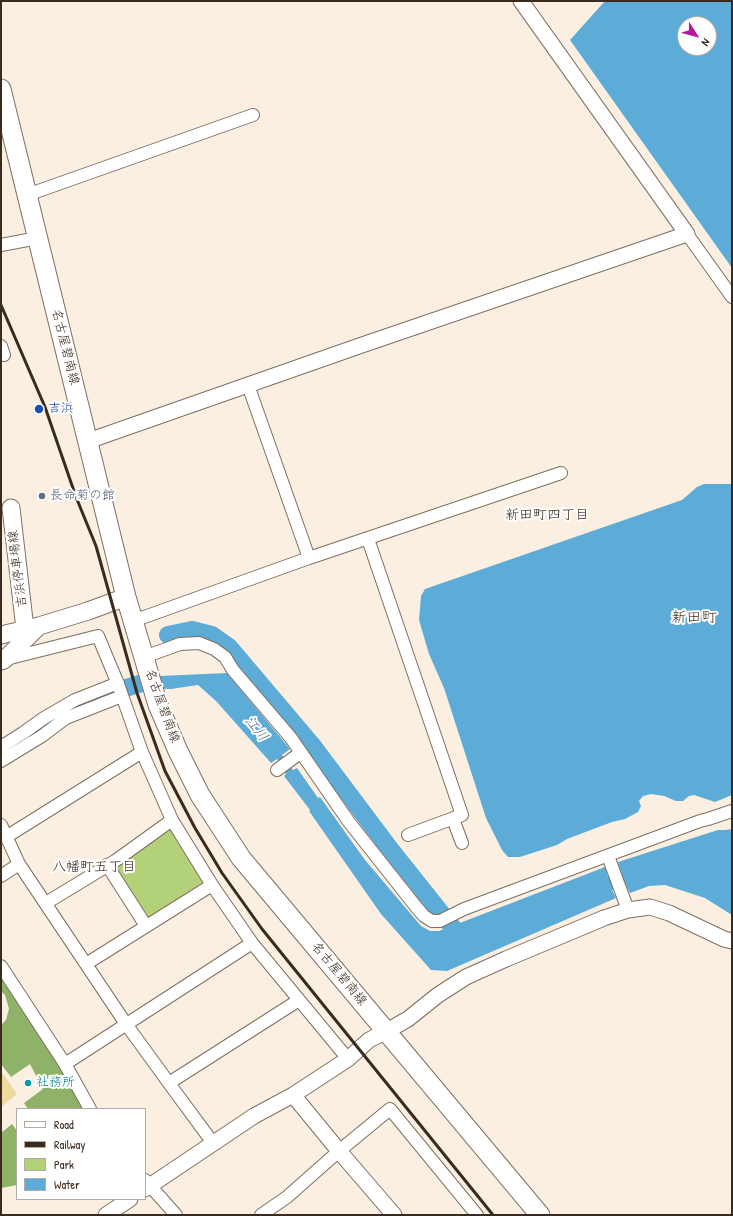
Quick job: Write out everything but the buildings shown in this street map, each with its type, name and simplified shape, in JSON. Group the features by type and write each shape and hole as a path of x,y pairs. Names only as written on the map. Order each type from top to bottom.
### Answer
{"main road":[{"name":"名古屋碧南線","path":"1,89 126,597 158,705 178,751 200,795 241,858 540,1215"},
{"name":"吉浜停車場線","path":"6,510 32,628"},
{"path":"1,635 32,628 88,611 126,597"},
{"path":"3,660 32,628"}],"street":[{"path":"521,1 732,297"},
{"path":"27,195 253,115"},
{"path":"88,441 687,234"},
{"path":"1,245 38,238"},
{"path":"248,385 309,558"},
{"path":"133,621 309,558 561,472"},
{"path":"368,539 462,816 408,835"},
{"path":"3,660 98,636 120,689 142,752 172,820 212,885 252,943 348,1059"},
{"path":"144,658 180,644 199,643 214,649 225,657 233,670 291,738 349,822 417,908 432,920 440,921 464,909 609,859 700,821 732,811"},
{"path":"1,748 44,718 75,700 120,689"},
{"path":"1,761 42,736 66,718 120,689"},
{"path":"6,837 142,752"},
{"path":"277,770 300,753"},
{"path":"453,819 462,844"},
{"path":"46,903 107,866 172,820"},
{"path":"1,825 19,864 126,1024 214,1143"},
{"path":"609,859 626,905"},
{"path":"1,876 19,864"},
{"path":"107,866 146,926"},
{"path":"86,964 212,885"},
{"path":"176,1215 147,1185 254,1116 294,1095 348,1059 369,1040 387,1032 408,1019 438,995 466,977 604,918 626,905 650,907 669,913 729,941"},
{"path":"65,1064 252,943"},
{"path":"1,966 65,1064 89,1108"},
{"path":"169,1083 300,1000"},
{"path":"294,1095 339,1151 394,1215"},
{"path":"261,1215 287,1197 390,1109 478,1215"},
{"path":"106,1215 128,1200"}],"green space":[{"path":"170,828 203,882 149,918 114,865"},
{"path":"1,975 61,1066 82,1108 27,1108 24,1103 43,1089 30,1064 11,1077 1,1064 1,1025 6,1020 9,1009 5,995 1,991"},
{"path":"12,1124 16,1130 16,1185 1,1188 1,1133"}],"sand":[{"path":"1,1071 17,1094 1,1107"}],"water":[{"path":"605,1 732,1 732,268 570,40"},
{"path":"704,484 732,484 732,795 715,802 694,795 689,796 683,801 676,801 664,796 651,794 643,796 639,801 641,806 638,812 625,819 612,822 567,839 557,845 520,857 508,857 502,850 486,818 444,688 429,654 419,620 421,596 425,589 682,500 697,487"},
{"path":"227,673 290,749 282,755 293,770 297,768 318,798 320,797 365,860 421,926 430,931 439,931 605,867 608,877 622,874 618,862 718,830 732,829 732,915 705,898 665,885 649,886 630,893 625,883 612,890 616,898 447,971 431,970 381,914 309,811 310,810 284,776 286,774 277,759 271,763 216,701 198,685 171,689 144,688 129,690 127,682 142,678 160,676"}],"waterway":[{"path":"168,635 192,630 212,635 229,647 312,745 387,845 465,943"},
{"name":"江川","path":"10,749 63,714 113,692 142,683 152,682"}],"railway":[{"path":"1,305 45,407 76,497 96,546 137,693 165,771 195,828 222,873 262,929 493,1215"}],"place":[{"name":"吉浜","path":"39,409"},
{"name":"長命菊の館","path":"42,496"},
{"name":"社務所","path":"28,1083"}],"district":[{"name":"新田町四丁目","path":"547,515"},
{"name":"新田町","path":"694,618"},
{"name":"八幡町五丁目","path":"94,867"}]}
